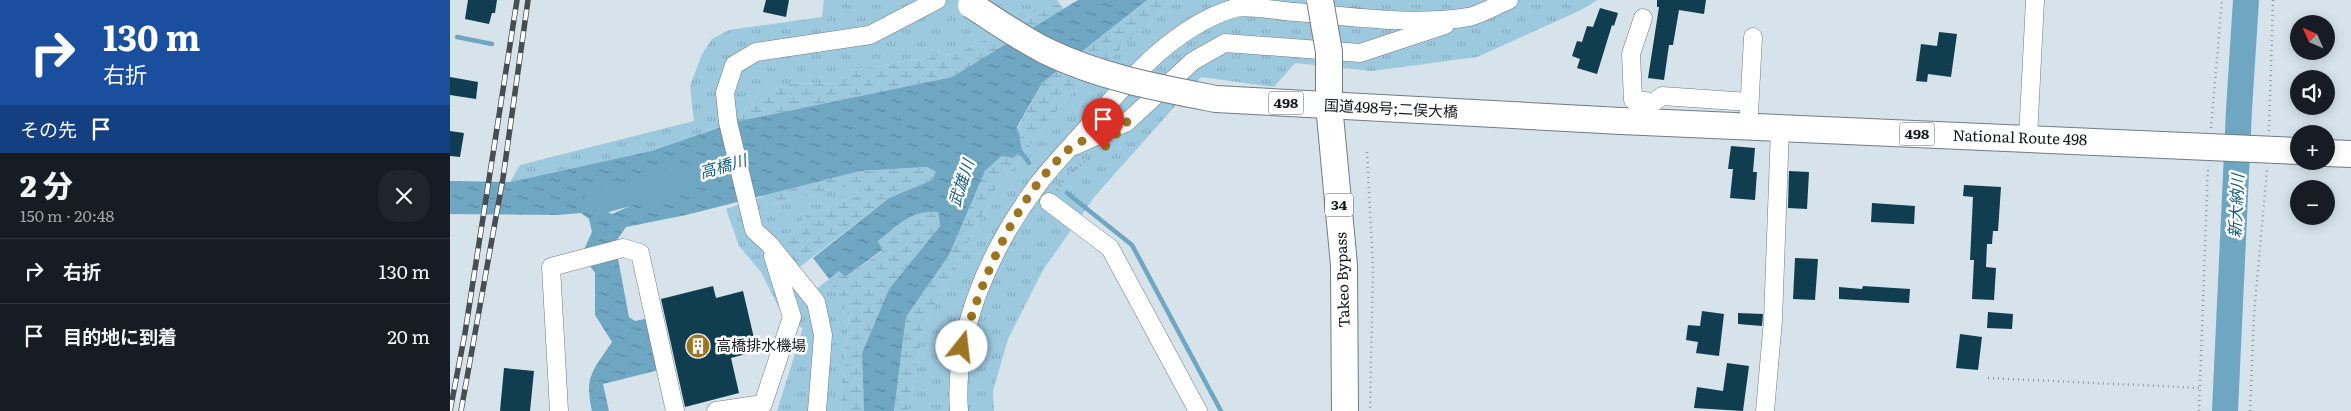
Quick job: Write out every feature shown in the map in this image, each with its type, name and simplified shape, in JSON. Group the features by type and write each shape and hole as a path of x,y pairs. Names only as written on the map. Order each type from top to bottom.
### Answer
{"highway":[{"name":"Takeo Bypass","path":"1320,0 1329,52 1329,106 1344,265 1345,411"},
{"name":"国道498号;二俣大橋","path":"966,1 1046,51 1089,68 1153,87 1216,99 1621,121"},
{"name":"National Route 498","path":"1621,121 1749,115 1780,128 2290,151"},
{"path":"2335,153 2351,154"}],"street":[{"path":"817,411 823,335 816,302 770,246 754,230 728,122 725,93 734,65 756,52 870,35 937,0"},
{"path":"1069,148 1127,122 1193,61 1225,44 1360,53 1470,16 1509,0"},
{"path":"2028,138 2035,0"},
{"path":"958,411 957,394 962,347 975,300 1005,235 1039,183 1114,97 1158,53 1194,26 1237,7 1408,21 1470,16"},
{"path":"1643,18 1631,54 1633,100 1654,102 1662,96 1749,115 1753,37"},
{"path":"1765,411 1773,320 1780,128"},
{"path":"1049,202 1110,248 1198,411"},
{"path":"716,411 763,404 792,317 770,246"},
{"path":"559,411 551,267 623,248 640,253 674,411"}],"path":[{"path":"2200,411 2211,147 2222,0"},
{"path":"2250,411 2273,0"},
{"path":"1367,152 1373,268 1370,411"},
{"path":"1049,202 1068,174 1096,154"},
{"path":"1988,378 2200,388"}],"green space":[{"path":"824,0 1057,0 1059,3 957,53 853,70 846,83 787,84 750,99 739,121 651,151 510,182 520,165 694,121 690,86 702,54 712,39 729,30 822,17"},
{"path":"1147,0 1175,0 1067,98 998,186 924,325 908,411 894,411 906,317 949,255 985,171 1002,156 1042,83"},
{"path":"1175,0 1598,0 1579,11 1477,57 1372,71 1295,63 1274,87 1201,77 1095,196 1043,270 1008,339 993,391 994,411 908,411 924,325 998,186 1067,98"},
{"path":"1059,3 1064,9 952,77 739,121 750,99 787,84 846,83 853,70 957,53"},
{"path":"927,167 937,172 932,180 889,198 797,269 772,241 795,230 807,214 857,196 856,185 773,204 762,197 763,194 860,171"},
{"path":"856,184 857,196 807,214 795,230 773,241 815,290 829,279 849,314 840,411 777,411 803,328 784,318 761,272 739,246 726,209 762,197 774,204"},
{"path":"923,210 938,212 940,226 889,289 862,353 864,411 840,411 849,315 829,279 839,271 845,277 882,251 878,241 907,218"}],"water":[{"name":"武雄川","path":"1078,0 1147,0 1042,83 1017,127 1022,149 1013,158 1002,156 985,171 949,255 906,317 894,411 864,411 862,353 889,289 940,226 938,212 920,213 906,219 878,241 882,250 845,277 839,271 829,279 813,258 889,198 932,180 936,172 927,167 860,171 686,215 626,227 615,243 629,317 635,321 649,318 659,370 603,384 609,411 592,411 589,390 595,367 612,342 595,315 595,273 582,254 592,232 589,219 581,213 558,215 450,214 450,181 510,182 651,151 739,121 952,77","holes":["658,180 666,190 612,214 606,211 648,181"]}],"building":[{"path":"468,0 497,0 495,13 492,13 489,24 465,19"},
{"path":"766,0 789,0 786,17 763,12"},
{"path":"1657,0 1706,0 1704,14 1679,10 1673,45 1669,45 1664,80 1648,78 1659,7 1657,7"},
{"path":"1600,8 1618,13 1614,26 1612,25 1597,74 1577,68 1580,59 1572,56 1577,41 1582,42 1587,26 1593,27"},
{"path":"1939,32 1957,34 1951,77 1928,74 1927,82 1916,81 1921,44 1937,46"},
{"path":"450,77 478,82 476,99 450,95"},
{"path":"450,131 464,133 460,157 450,156"},
{"path":"1731,146 1755,148 1753,172 1757,172 1755,200 1730,198 1733,169 1728,169"},
{"path":"1789,171 1809,172 1807,209 1788,208"},
{"path":"1964,185 2001,187 1998,231 1993,231 1992,244 1987,244 1986,267 1996,268 1994,300 1972,299 1974,260 1970,260 1973,197 1963,196"},
{"path":"1872,203 1915,206 1914,224 1871,222"},
{"path":"1795,258 1818,259 1815,300 1793,299"},
{"name":"高橋排水機場","path":"713,286 716,298 743,291 757,351 731,358 739,393 685,407 661,299"},
{"path":"1863,286 1910,289 1909,303 1839,299 1839,287 1862,289"},
{"path":"1702,311 1724,314 1719,356 1696,353 1698,342 1686,340 1688,325 1700,326"},
{"path":"1988,312 2013,314 2012,329 1987,328"},
{"path":"1738,313 1763,314 1762,326 1738,324"},
{"path":"1960,334 1982,337 1978,370 1956,368"},
{"path":"1727,363 1749,366 1743,411 1694,408 1697,387 1723,391"},
{"path":"504,368 534,371 530,411 500,411"}],"waterway":[{"name":"新大納川","path":"2225,411 2246,0"},
{"path":"457,37 492,44"},
{"path":"1018,148 1029,163"},
{"name":"高橋川","path":"596,202 695,175"},
{"path":"1067,193 1132,245 1221,411"}],"railway":[{"path":"450,411 465,333 517,0"},
{"path":"461,411 503,178 528,0"}],"place":[{"name":"高橋排水機場","path":"698,346"}],"route":[{"path":"962,347 975,300 1005,235 1039,183 1069,148 1127,122 1103,149"}]}
